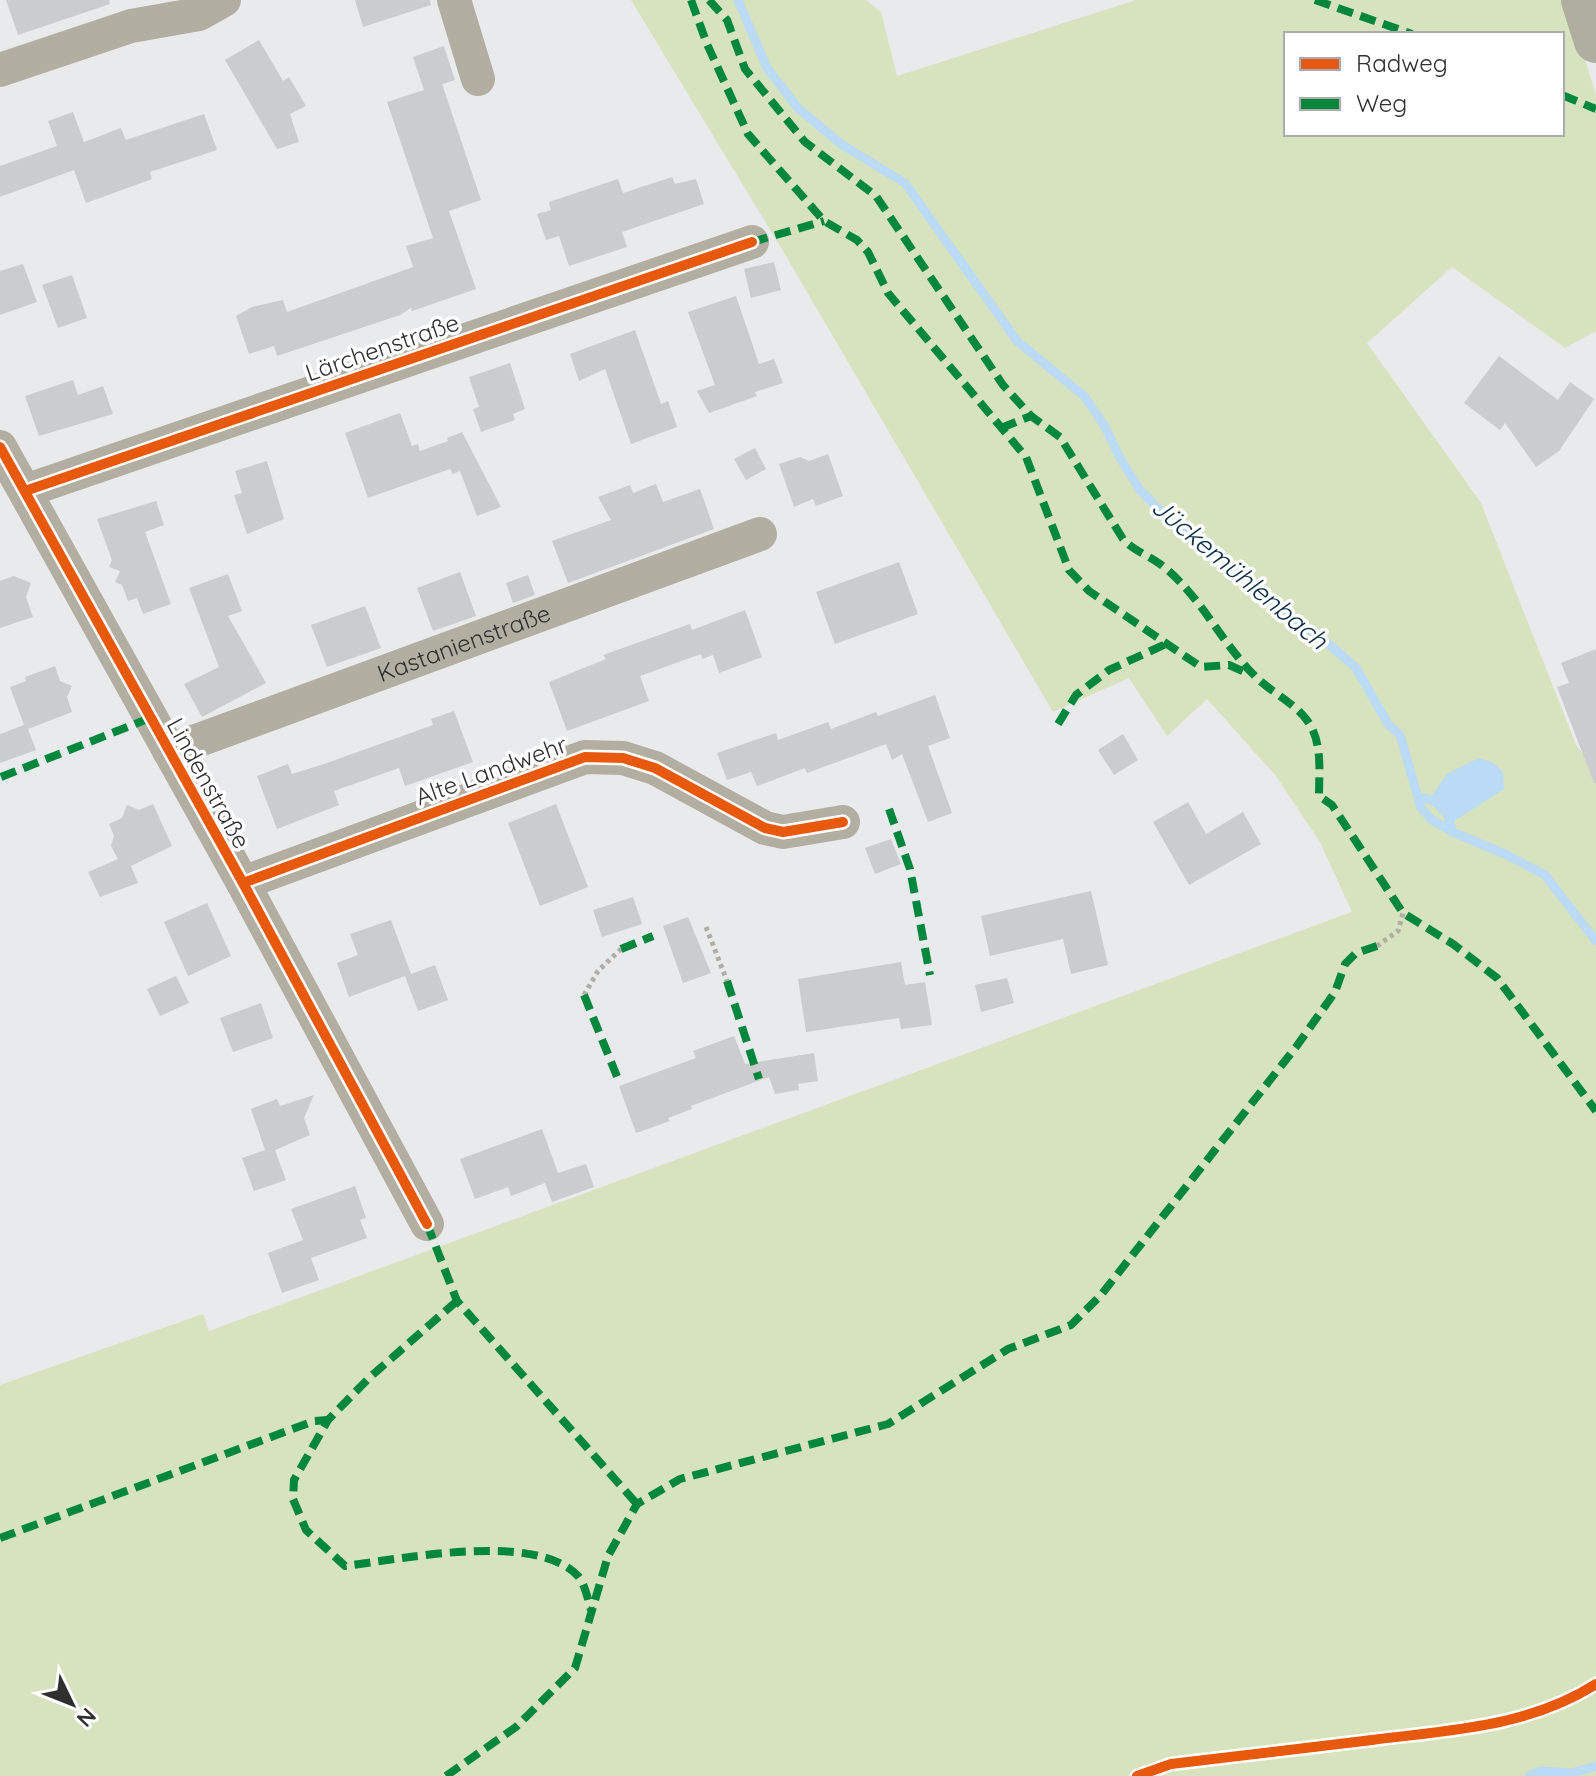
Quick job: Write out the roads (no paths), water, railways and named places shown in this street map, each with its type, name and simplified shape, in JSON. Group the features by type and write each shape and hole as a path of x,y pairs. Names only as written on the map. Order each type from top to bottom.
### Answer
{"street":[{"path":"0,70 131,26 199,14 224,0"},
{"path":"454,0 478,79"},
{"path":"1583,0 1596,41"},
{"name":"Lärchenstraße","path":"25,491 752,242"},
{"name":"Lindenstraße","path":"0,447 243,883 427,1224"},
{"name":"Kastanienstraße","path":"169,751 760,534"},
{"name":"Alte Landwehr","path":"243,883 585,757 623,758 655,768 765,828 783,832 843,822"}],"water":[{"path":"1479,758 1494,763 1503,772 1504,789 1451,823 1439,813 1430,798 1448,773"}],"waterway":[{"name":"Jückemühlenbach","path":"738,0 767,68 798,108 841,144 905,183 1017,341 1084,396 1104,425 1139,489 1177,528 1249,581 1274,606 1323,639 1356,668 1388,724 1400,735 1421,808 1432,820 1455,833 1545,875 1596,941"},
{"name":"Jückemühlenbach","path":"1418,797 1442,807 1449,818 1452,832"},
{"name":"Jückemühlenbach","path":"1529,1776 1540,1771 1572,1773 1596,1766"}]}
